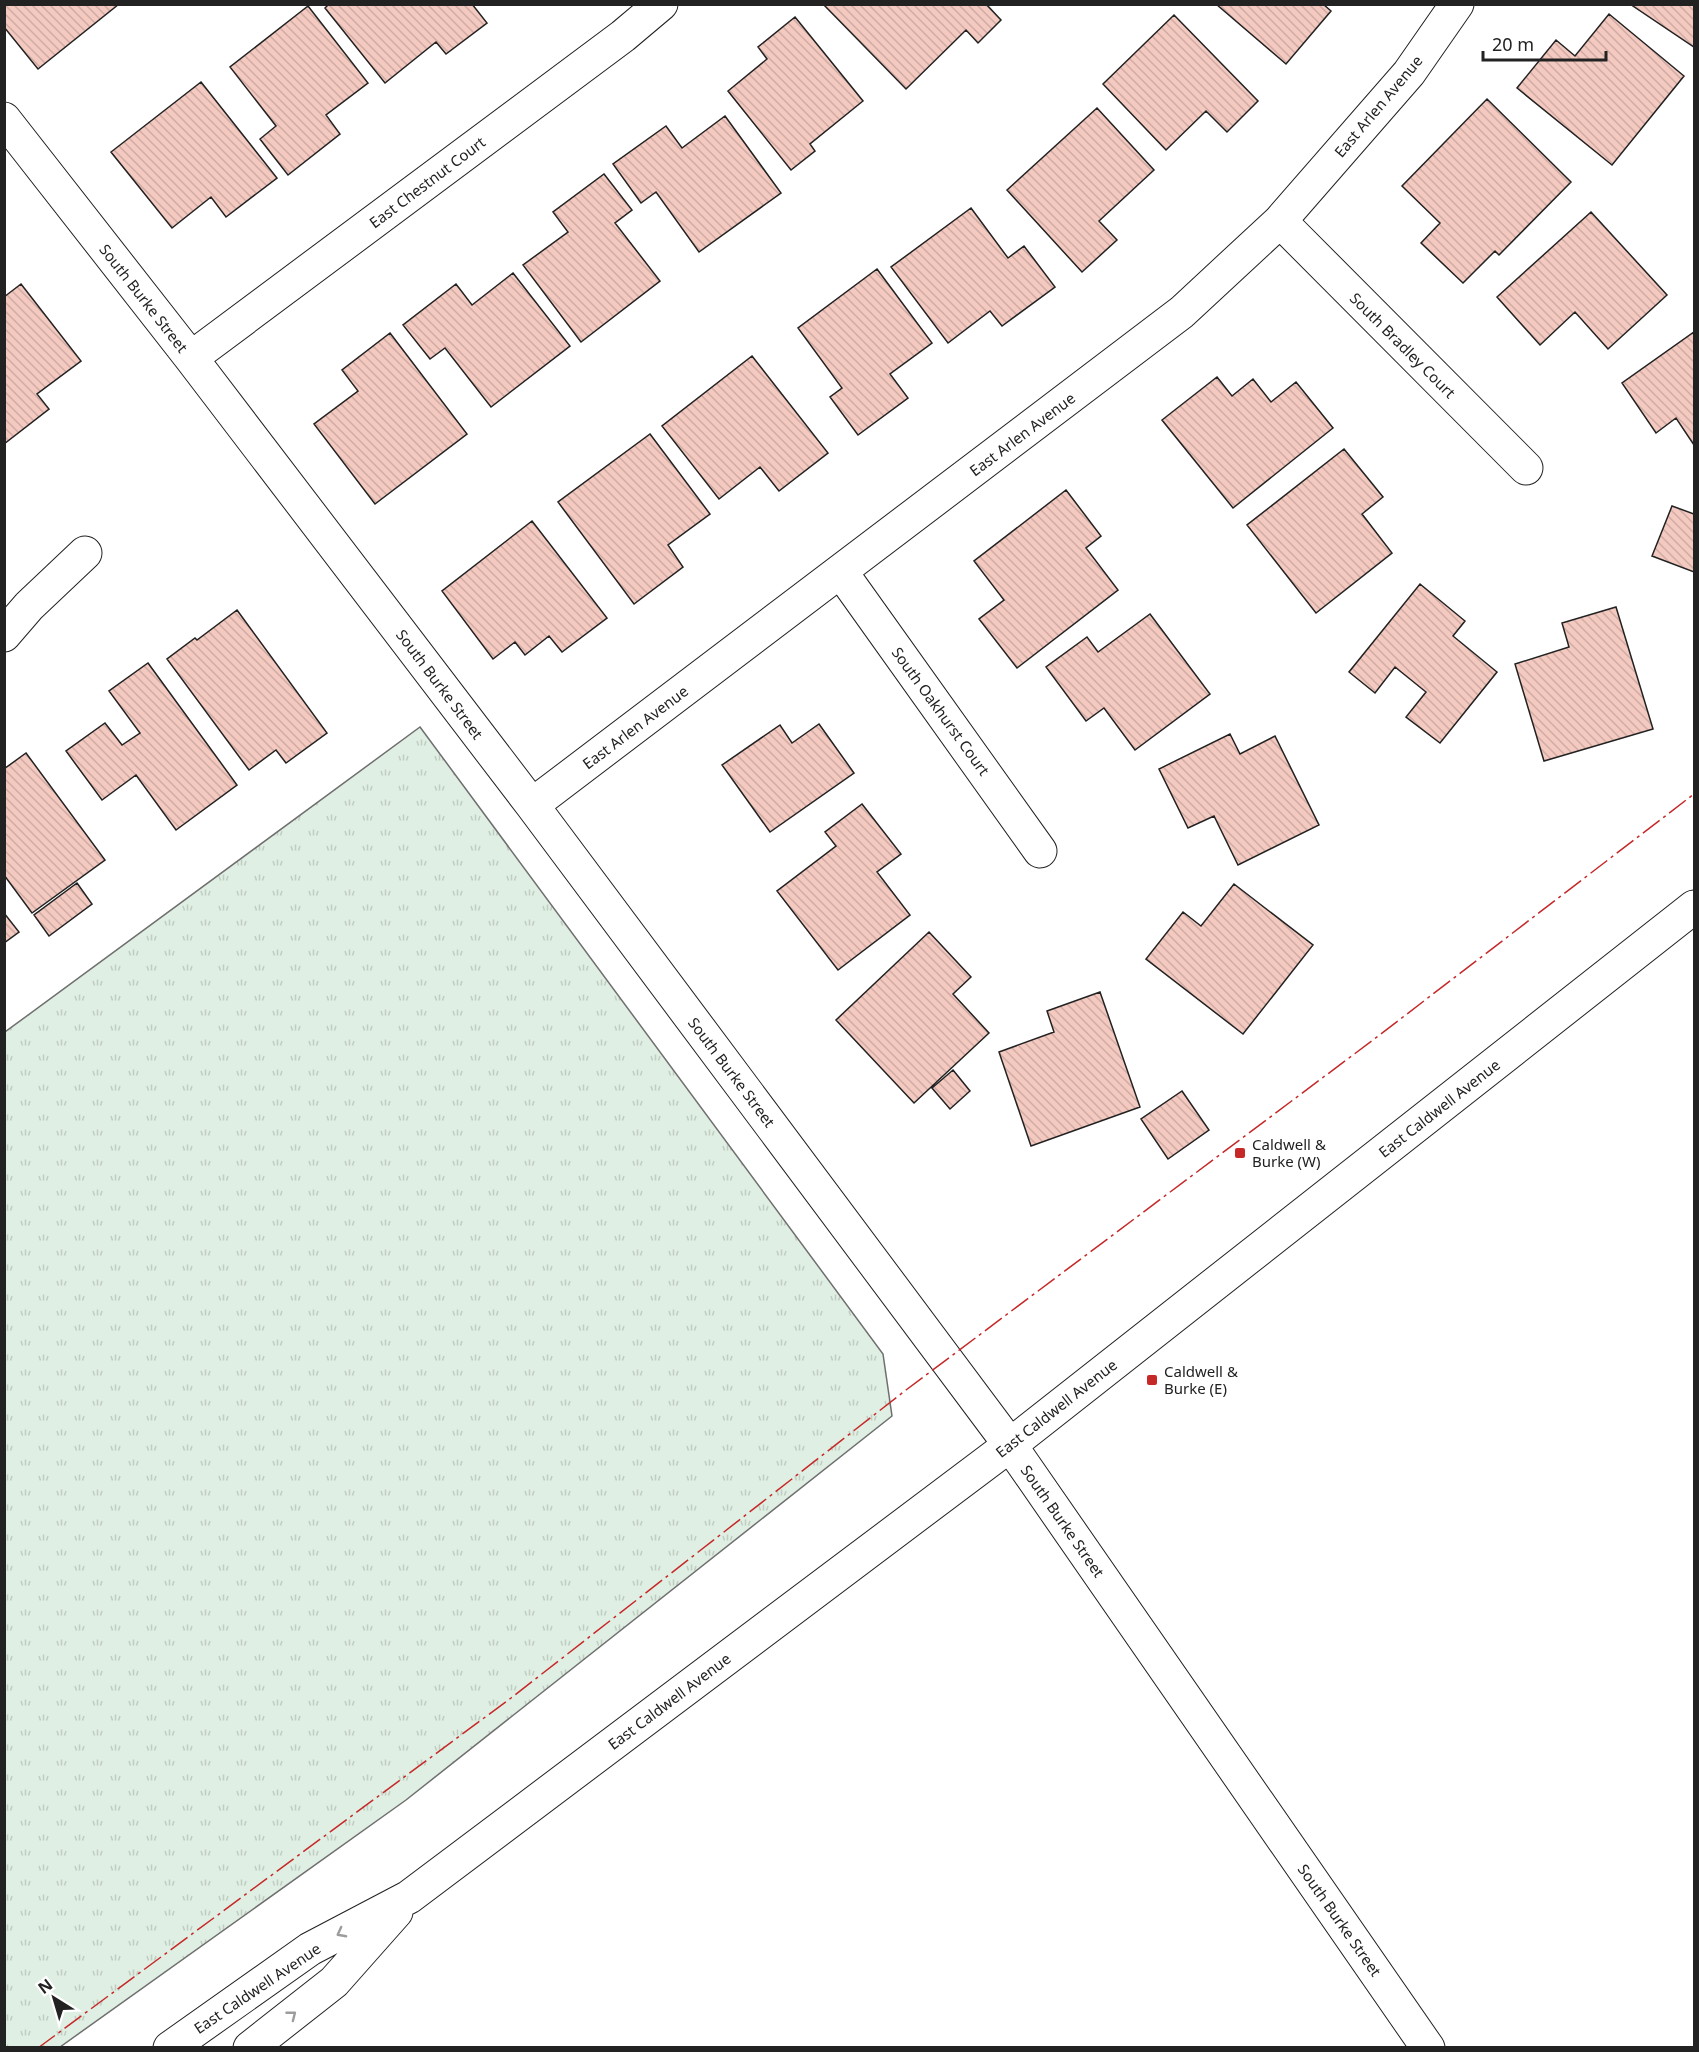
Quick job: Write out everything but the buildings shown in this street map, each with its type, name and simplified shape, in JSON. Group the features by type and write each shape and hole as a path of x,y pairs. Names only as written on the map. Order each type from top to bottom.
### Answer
{"street":[{"name":"East Chestnut Court","path":"191,358 623,36 661,4"},
{"name":"East Arlen Avenue","path":"532,805 1182,312 1280,221 1409,74 1457,4"},
{"name":"South Burke Street","path":"4,119 191,358 532,805 1010,1445 1428,2048"},
{"name":"South Bradley Court","path":"1280,221 1526,468"},
{"path":"4,635 29,606 85,553"},
{"name":"South Oakhurst Court","path":"841,572 1040,851"},
{"name":"East Caldwell Avenue","path":"170,2048 310,1949 409,1897 1010,1445 1695,908"},
{"name":"East Caldwell Avenue","path":"250,2048 334,1982 409,1897"}],"green space":[{"path":"420,727 883,1354 892,1416 406,1800 60,2047 5,2047 5,1032"}],"power":[{"path":"38,2048 511,1698 906,1390 1373,1040 1694,794"}],"place":[{"name":"Caldwell & Burke (W)","path":"1240,1153"},
{"name":"Caldwell & Burke (E)","path":"1152,1380"}]}
